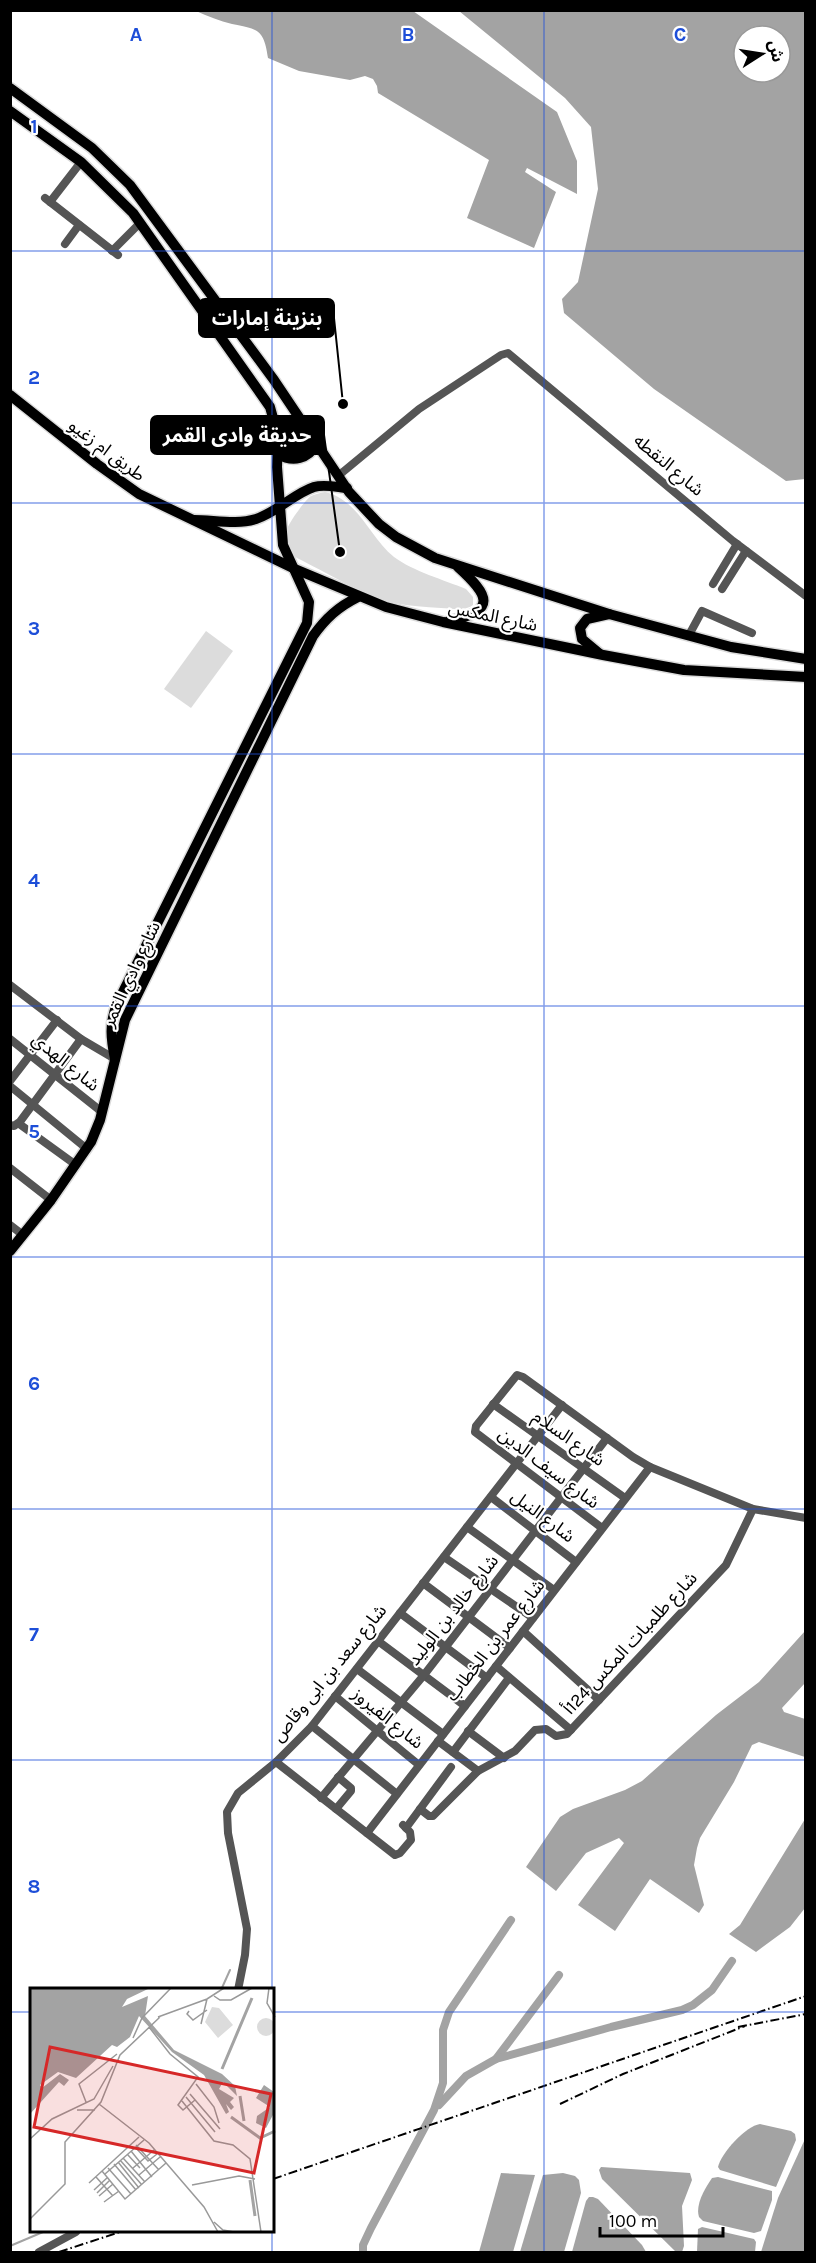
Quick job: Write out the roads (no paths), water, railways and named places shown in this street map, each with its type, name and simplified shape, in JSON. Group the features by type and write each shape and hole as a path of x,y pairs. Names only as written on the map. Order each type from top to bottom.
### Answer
{"main road":[{"name":"شارع المكس","path":"10,88 85,142 112,165 130,185 274,380 347,488 363,509 396,537 435,558 609,614 761,653 806,659"},
{"name":"شارع وادي القمر","path":"10,111 81,162 117,195 140,223 270,407 276,426 283,545 309,602 307,623 117,1004 112,1017 110,1033 115,1059"},
{"path":"158,250 171,239"},
{"name":"طريق ام زغيو","path":"10,395 118,481 191,520"},
{"path":"278,454 292,459 302,458 317,444"},
{"path":"191,520 240,522 254,520 314,487 347,488"},
{"name":"شارع المكس","path":"191,520 358,597 443,622 603,656 684,670 806,677"},
{"path":"443,622 476,614 483,599 482,591 455,564"},
{"name":"شارع وادي القمر","path":"115,1059 120,1033 129,1011 313,636 325,619 340,606 358,597"},
{"path":"603,656 582,639 580,628 587,620 609,614"},
{"path":"10,1251 51,1200 87,1149 102,1112 115,1059"}],"street":[{"path":"81,162 47,200 115,253 140,223"},
{"path":"65,244 79,225"},
{"name":"شارع النقطه","path":"338,476 427,404 504,353 514,356 737,544 806,596"},
{"path":"713,584 737,544"},
{"path":"722,589 746,551"},
{"path":"688,635 702,611 752,633"},
{"path":"10,985 81,1039 115,1059"},
{"path":"10,1081 57,1020"},
{"name":"شارع الهدي","path":"11,1039 102,1112"},
{"path":"76,1165 15,1124 33,1104 81,1039"},
{"path":"10,1086 87,1149"},
{"path":"10,1168 51,1200"},
{"path":"10,1225 23,1235"},
{"path":"493,1404 514,1377 517,1375 523,1377 650,1467 753,1509 806,1518"},
{"name":"شارع سيف الدين","path":"493,1404 475,1428 476,1433 602,1528"},
{"name":"شارع السلام","path":"493,1404 625,1498"},
{"name":"شارع سعد بن ابى وقاص","path":"238,1988 247,1929 228,1833 227,1812 238,1793 276,1762 312,1725 562,1406"},
{"name":"شارع خالد بن الوليد","path":"321,1798 424,1675 607,1438"},
{"name":"شارع عمر بن الخطاب","path":"367,1833 650,1467"},
{"name":"شارع النيل","path":"491,1497 576,1562"},
{"name":"شارع طلمبات المكس 124أ","path":"420,1809 432,1816 478,1771 504,1758 524,1743 536,1730 546,1729 556,1736 562,1736 571,1730 726,1565 753,1509"},
{"path":"467,1527 554,1590"},
{"path":"444,1557 533,1618"},
{"path":"423,1584 510,1648"},
{"path":"400,1613 487,1678"},
{"path":"523,1631 599,1700"},
{"path":"378,1641 465,1706"},
{"path":"496,1666 571,1730"},
{"path":"357,1669 401,1702 453,1752 478,1771"},
{"path":"453,1752 509,1678"},
{"name":"شارع الفيروز","path":"335,1696 419,1765"},
{"path":"312,1725 397,1794"},
{"path":"468,1731 504,1758"},
{"path":"276,1762 393,1854 400,1853 411,1840 410,1832 404,1826 452,1767"},
{"path":"336,1809 351,1791 351,1788 338,1777"},
{"path":"436,1787 449,1798"},
{"path":"39,2253 74,2233"}],"waterway":[{"path":"363,2252 363,2245 371,2228 434,2110 443,2083 443,2030 449,2012 511,1920"},
{"path":"439,2105 466,2076 496,2059 682,2010 693,2005 712,1990 732,1961"},
{"path":"222,1988 230,1970"},
{"path":"496,2059 559,1975"},
{"path":"10,2246 41,2233"}],"railway":[{"path":"274,2179 806,1996"},
{"path":"738,2027 806,2014"},
{"path":"560,2104 623,2074 745,2026"},
{"path":"59,2252 117,2233"}],"place":[{"name":"بنزينة إمارات","path":"343,404"},
{"name":"حديقة وادى القمر","path":"340,552"}]}
